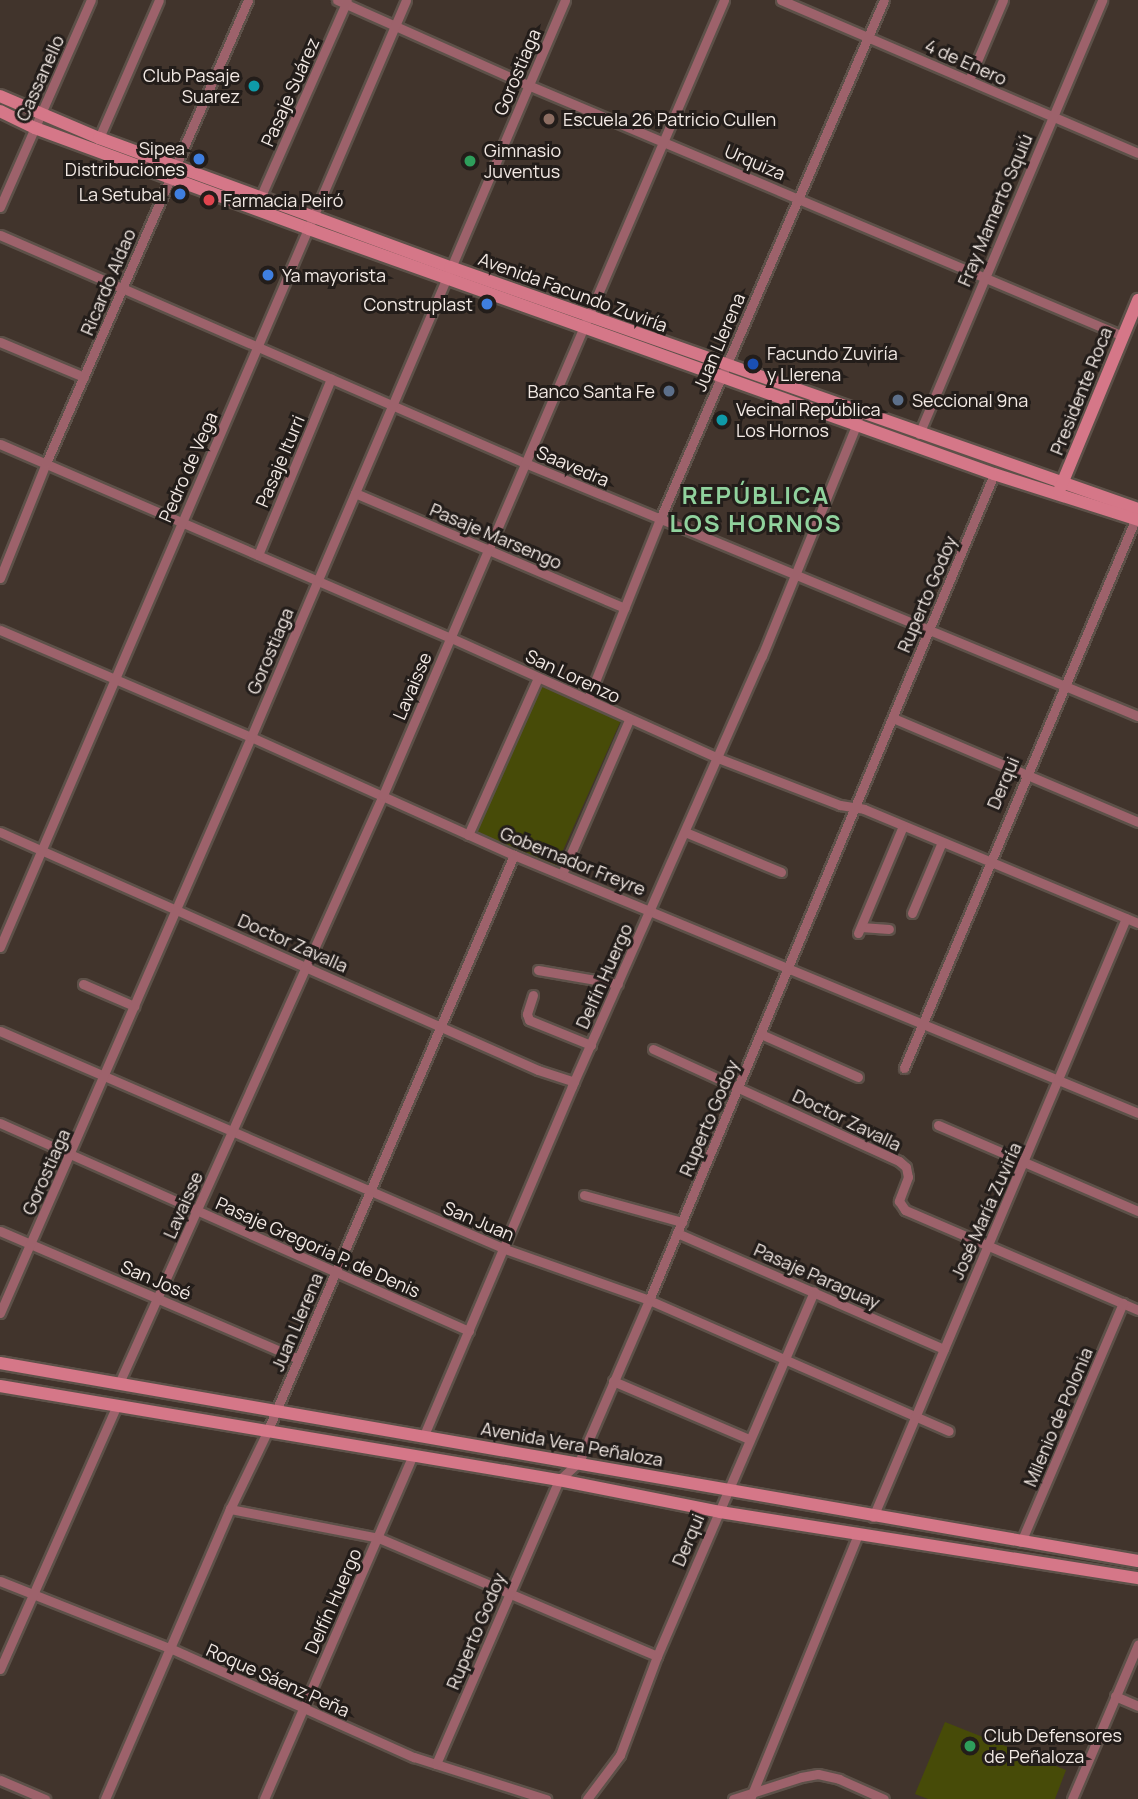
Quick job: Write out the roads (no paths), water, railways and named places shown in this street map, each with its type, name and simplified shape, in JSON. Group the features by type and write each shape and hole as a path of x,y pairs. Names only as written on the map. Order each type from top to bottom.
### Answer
{"main road":[{"name":"Avenida Facundo Zuviría","path":"0,96 38,122 172,172 859,419 994,474 1060,490"},
{"name":"Avenida Facundo Zuviría","path":"0,111 99,138 172,172 260,198 311,223"},
{"name":"Presidente Roca","path":"1060,490 1138,300"},
{"name":"Avenida Facundo Zuviría","path":"859,419 919,433 1060,490 1137,516"},
{"name":"Avenida Vera Peñaloza","path":"0,1363 120,1381 579,1462 727,1492 1138,1561"},
{"path":"0,1385 559,1480 720,1512 1138,1578"}],"street":[{"name":"Cassanello","path":"0,207 90,0"},
{"path":"99,138 159,0"},
{"name":"Ricardo Aldao","path":"0,578 46,463 248,0"},
{"name":"Pedro de Vega","path":"0,947 406,0"},
{"name":"Gorostiaga","path":"0,1313 177,909 565,0"},
{"name":"Lavaisse","path":"120,1381 383,795 724,0"},
{"name":"4 de Enero","path":"781,0 1138,153"},
{"name":"Juan Llerena","path":"588,699 660,519 884,0"},
{"path":"969,80 1003,0"},
{"name":"Fray Mamerto Squiú","path":"919,433 1102,0"},
{"name":"Urquiza","path":"344,1 528,85 1123,337"},
{"name":"Pasaje Suárez","path":"260,198 344,1"},
{"name":"Saavedra","path":"0,236 525,463 1138,716"},
{"path":"0,342 84,377"},
{"name":"Pasaje Iturri","path":"258,555 331,379"},
{"name":"Delfín Huergo","path":"424,1435 574,1082 718,758 859,419"},
{"name":"San Lorenzo","path":"0,444 449,637 718,758 902,826 1138,923"},
{"name":"Ruperto Godoy","path":"436,1764 559,1480 579,1462 740,1086 994,474"},
{"name":"Pasaje Marsengo","path":"355,493 625,608"},
{"name":"Derqui","path":"904,1068 1137,516"},
{"name":"Gobernador Freyre","path":"0,630 251,737 514,855 1138,1113"},
{"path":"468,835 538,678"},
{"path":"893,718 1138,822"},
{"path":"562,874 629,720"},
{"path":"888,929 860,930 902,826"},
{"name":"Doctor Zavalla","path":"0,832 442,1025 538,1070 574,1082"},
{"path":"685,832 781,872"},
{"path":"912,913 942,842"},
{"name":"Juan Llerena","path":"105,1799 172,1649 230,1509 267,1432 514,855"},
{"name":"José María Zuviría","path":"873,1517 914,1415 1060,1080 1126,918"},
{"path":"538,970 618,984"},
{"path":"83,984 134,1006"},
{"path":"533,995 527,1014 530,1020 591,1045"},
{"name":"San Juan","path":"0,1031 505,1249 649,1300 949,1431"},
{"path":"761,1034 858,1077"},
{"name":"Doctor Zavalla","path":"653,1049 740,1086 899,1161 906,1167 908,1177 900,1206 986,1247 1138,1310"},
{"name":"Pasaje Gregoria P. de Denis","path":"0,1123 469,1331"},
{"path":"938,1125 1138,1210"},
{"path":"584,1195 682,1222"},
{"name":"San José","path":"0,1231 298,1359"},
{"name":"Pasaje Paraguay","path":"677,1233 944,1349"},
{"name":"Derqui","path":"587,1799 620,1755 657,1656 720,1512 783,1357 814,1291"},
{"name":"Milenio de Polonia","path":"1021,1542 1123,1303"},
{"path":"613,1381 749,1439"},
{"path":"0,1669 117,1405"},
{"name":"Delfín Huergo","path":"264,1799 413,1455"},
{"path":"230,1509 379,1538 657,1656"},
{"path":"751,1796 858,1535"},
{"name":"Roque Sáenz Peña","path":"0,1581 172,1649 301,1709 436,1764 546,1799"},
{"path":"1072,1799 1138,1644"},
{"path":"1115,1696 1138,1706"},
{"path":"733,1799 751,1796 801,1777 831,1777 884,1799"},
{"path":"0,1780 46,1799"}],"place":[{"name":"Club Pasaje Suarez","path":"254,86"},
{"name":"Escuela 26 Patricio Cullen","path":"549,119"},
{"name":"Sipea Distribuciones","path":"199,159"},
{"name":"Gimnasio Juventus","path":"470,161"},
{"name":"La Setubal","path":"180,194"},
{"name":"Farmacia Peiró","path":"209,200"},
{"name":"Ya mayorista","path":"268,275"},
{"name":"Construplast","path":"487,304"},
{"name":"Facundo Zuviría y Llerena","path":"753,364"},
{"name":"Banco Santa Fe","path":"669,391"},
{"name":"Seccional 9na","path":"898,400"},
{"name":"Vecinal República Los Hornos","path":"722,420"},
{"name":"Club Defensores de Peñaloza","path":"970,1746"}],"district":[{"name":"REPÚBLICA LOS HORNOS","path":"756,509"}]}
